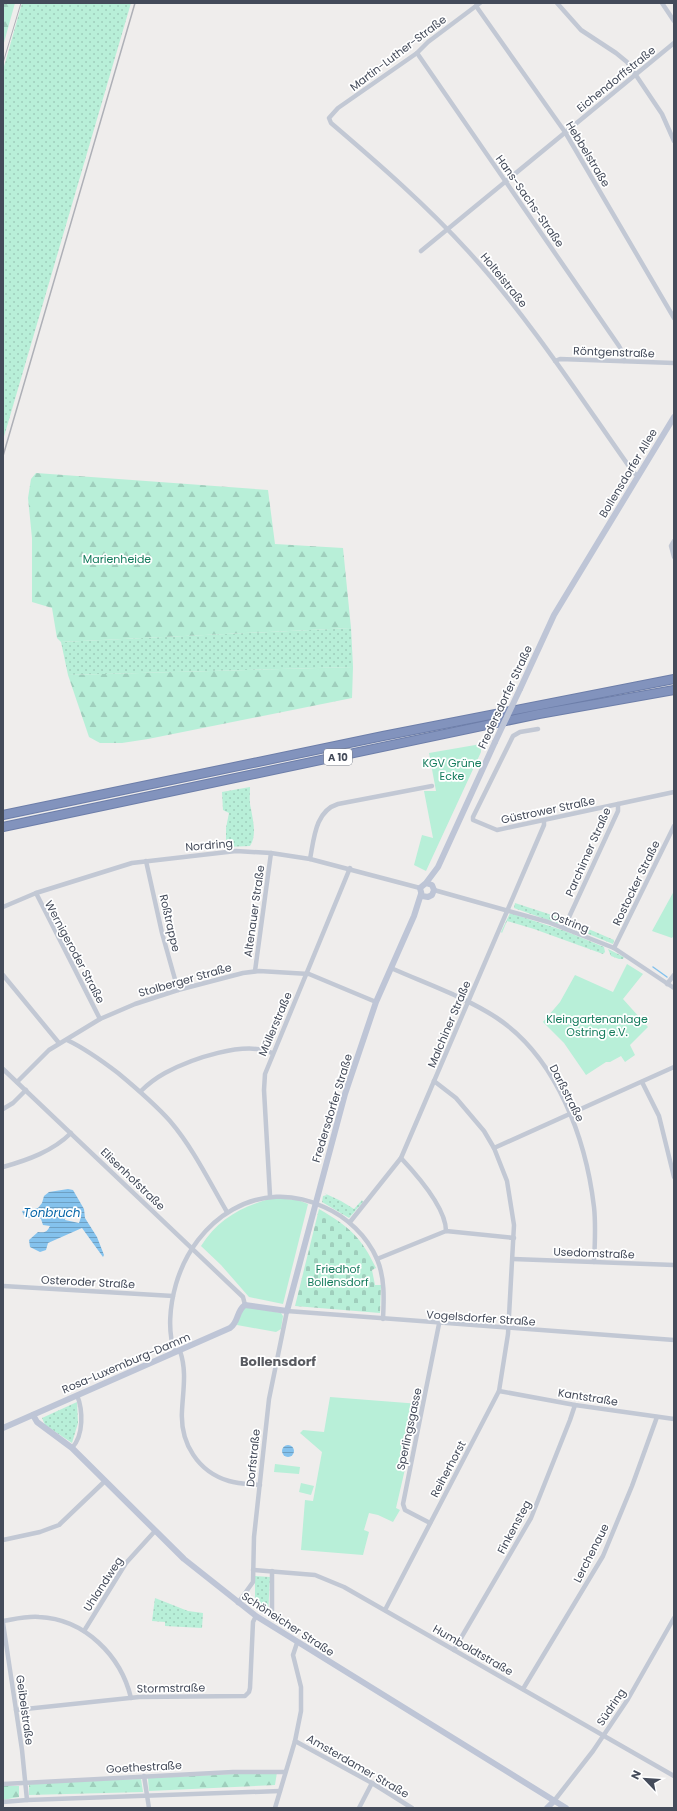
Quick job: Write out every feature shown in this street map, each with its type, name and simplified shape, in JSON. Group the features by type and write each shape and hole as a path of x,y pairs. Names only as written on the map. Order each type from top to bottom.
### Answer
{"highway":[{"name":"A 10","path":"3,815 391,734 674,679"},
{"name":"A 10","path":"3,827 538,714 674,690"}],"street":[{"path":"557,3 581,30 622,57 636,74 662,114 674,141"},
{"path":"662,3 674,21"},
{"name":"Martin-Luther-Straße","path":"329,118 338,108 417,53 428,42 478,4"},
{"name":"Hebbelstraße","path":"478,4 565,132 674,318"},
{"name":"Eichendorffstraße","path":"421,251 674,43"},
{"name":"Hans-Sachs-Straße","path":"417,53 619,346 623,353 624,361"},
{"name":"Holteistraße","path":"329,118 332,123 379,164 448,229 502,291 555,361 633,472 638,476"},
{"name":"Röntgenstraße","path":"555,361 560,359 674,364"},
{"name":"Bollensdorfer Allee","path":"600,540 674,417"},
{"name":"Fredersdorfer Straße","path":"432,888 438,867 554,615 600,540"},
{"path":"674,541 671,546 674,557"},
{"name":"Güstrower Straße","path":"538,729 520,732 513,736 473,817 473,820 497,830 674,792"},
{"path":"310,859 319,821 322,814 328,808 338,804 432,786"},
{"name":"Parchimer Straße","path":"564,928 618,811 618,804"},
{"name":"Malchiner Straße","path":"350,1222 401,1158 544,825 544,820"},
{"name":"Rostocker Straße","path":"614,948 674,826"},
{"name":"Nordring","path":"3,907 36,893 114,868 146,861 236,852 271,853 310,859 350,868 422,893"},
{"name":"Altenauer Straße","path":"255,971 271,853"},
{"name":"Roßtrappe","path":"146,861 162,933 178,990"},
{"name":"Müllerstraße","path":"270,1196 264,1090 265,1074 272,1053 350,868"},
{"path":"422,893 432,888"},
{"path":"422,893 430,897 432,888"},
{"name":"Ostring","path":"432,888 564,928 614,948 674,988"},
{"name":"Wernigeroder Straße","path":"36,893 100,1018"},
{"name":"Fredersdorfer Straße","path":"287,1311 345,1094 376,1002 414,916 422,893"},
{"name":"Darßstraße","path":"391,968 469,1002 499,1019 515,1032 548,1071 569,1114 582,1148 591,1187 595,1223 594,1262"},
{"name":"Stolberger Straße","path":"17,1082 41,1057 100,1018 135,1004 178,990 255,971 306,974 376,1002"},
{"path":"3,975 59,1044"},
{"path":"668,984 674,976"},
{"path":"67,1040 91,1052 140,1091 164,1114 182,1136 226,1212"},
{"path":"140,1091 165,1072 201,1057 228,1051 248,1049 260,1049 272,1053"},
{"path":"494,1148 674,1067"},
{"name":"Elisenhofstraße","path":"3,1069 193,1249 242,1297 245,1305"},
{"name":"Reiherhorst","path":"384,1610 499,1390 509,1329 514,1238 514,1216 510,1193 502,1167 494,1148 484,1131 468,1110 456,1098 434,1081"},
{"path":"642,1082 659,1116 674,1177"},
{"path":"3,1109 13,1103 26,1090"},
{"path":"3,1167 41,1154 64,1140 71,1133"},
{"path":"401,1158 423,1183 432,1196 438,1207 446,1231"},
{"path":"260,1485 233,1482 219,1477 204,1467 193,1454 186,1442 182,1425 184,1367 171,1330 173,1296 178,1277 193,1249 210,1225 226,1212 252,1201 270,1196 287,1196 315,1203 332,1211 350,1222 369,1245 377,1260 384,1295 383,1319"},
{"path":"377,1260 446,1231 514,1238"},
{"name":"Usedomstraße","path":"513,1259 674,1265"},
{"name":"Osteroder Straße","path":"3,1286 173,1296"},
{"path":"245,1305 287,1311"},
{"name":"Rosa-Luxemburg-Damm","path":"3,1428 230,1328 235,1323 240,1309 245,1305"},
{"name":"Vogelsdorfer Straße","path":"287,1311 439,1324 674,1340"},
{"name":"Dorfstraße","path":"238,1603 253,1582 254,1537 270,1390 287,1311"},
{"name":"Sperlingsgasse","path":"430,1523 406,1510 403,1504 439,1324"},
{"name":"Kantstraße","path":"499,1390 575,1404 674,1419"},
{"path":"72,1448 77,1439 81,1419 77,1395"},
{"name":"Finkensteg","path":"454,1650 531,1518 575,1404"},
{"name":"Schöneicher Straße","path":"33,1415 37,1422 72,1448 184,1559 238,1603 297,1643 566,1808"},
{"name":"Lerchenaue","path":"524,1689 603,1556 657,1417"},
{"path":"3,1540 40,1532 59,1525 105,1481"},
{"name":"Uhlandweg","path":"84,1631 126,1563 155,1531"},
{"name":"Humboldtstraße","path":"253,1570 321,1577 344,1587 674,1776"},
{"path":"272,1571 272,1610"},
{"name":"Stormstraße","path":"16,1710 131,1698 245,1696 249,1692 250,1688 253,1622 256,1616"},
{"path":"3,1622 28,1617 51,1618 84,1631 114,1658 124,1676 131,1698"},
{"name":"Südring","path":"554,1801 603,1736 642,1675 674,1618"},
{"name":"Geibelstraße","path":"3,1622 26,1782 27,1800"},
{"path":"275,1808 295,1741 301,1698 299,1676 293,1655 297,1643"},
{"name":"Amsterdamer Straße","path":"295,1741 372,1783 412,1808"},
{"name":"Goethestraße","path":"3,1784 144,1776 285,1772"},
{"path":"144,1776 148,1795 148,1808"},
{"path":"359,1808 372,1783"},
{"path":"3,1802 148,1795 280,1791"},
{"path":"547,1808 554,1801"}],"green space":[{"path":"3,3 15,3 3,46"},
{"path":"22,3 131,3 3,440 3,70"},
{"name":"Marienheide","path":"36,473 268,490 275,544 343,548 351,628 61,642 57,638 52,608 32,602 32,538 28,498 31,479"},
{"path":"351,628 353,667 68,675 61,642"},
{"path":"353,667 352,698 122,743 100,743 89,737 68,675"},
{"name":"KGV Grüne Ecke","path":"481,744 481,752 426,871 414,865 422,835 433,838 424,791 436,791 429,753"},
{"path":"250,787 250,804 254,828 252,842 250,846 226,847 226,828 229,813 223,810 222,792"},
{"path":"674,891 674,935 672,938 652,931"},
{"path":"515,903 564,919 563,923 559,924 514,908"},
{"path":"510,913 565,931 604,947 605,952 603,954 534,929 507,921 502,933 501,932"},
{"path":"570,921 614,940 613,944 569,926"},
{"path":"608,949 624,957 623,959 611,956"},
{"name":"Kleingartenanlage Ostring e.V.","path":"627,964 643,974 623,999 648,1027 630,1045 635,1055 625,1062 621,1056 610,1062 606,1062 586,1075 564,1043 543,1022 560,1002 575,975 613,992"},
{"path":"324,1193 354,1209 362,1200 363,1202 349,1218 322,1202 323,1196 327,1195"},
{"path":"273,1198 298,1200 308,1204 283,1304 249,1297 221,1265 201,1246 215,1228 232,1215 251,1205"},
{"name":"Friedhof Bollensdorf","path":"319,1209 347,1227 360,1240 371,1257 376,1268 372,1270 375,1285 381,1285 380,1313 295,1306"},
{"path":"246,1307 281,1313 283,1316 281,1329 276,1332 237,1325 240,1313"},
{"path":"330,1397 420,1404 396,1508 400,1510 393,1522 378,1515 369,1513 364,1530 369,1532 363,1555 301,1550 305,1500 313,1501 322,1452 300,1433 303,1430 324,1432"},
{"path":"77,1402 78,1423 72,1443 45,1425 42,1418"},
{"path":"275,1464 300,1467 299,1474 274,1472"},
{"path":"301,1483 314,1486 311,1495 299,1492"},
{"path":"255,1576 270,1577 268,1615 255,1608"},
{"path":"155,1598 188,1611 203,1613 202,1628 165,1626 165,1622 152,1621"},
{"path":"277,1772 275,1785 149,1791 148,1778"},
{"path":"141,1779 143,1792 29,1795 29,1782"},
{"path":"3,1786 19,1786 19,1797 3,1800"}],"water":[{"name":"Tonbruch","path":"68,1189 73,1190 84,1209 85,1218 97,1237 104,1255 103,1257 82,1228 48,1243 46,1250 40,1252 30,1247 29,1240 38,1232 46,1232 50,1226 43,1225 41,1219 36,1217 25,1218 22,1211 38,1208 42,1203 44,1196 49,1192","holes":["69,1210 77,1211 81,1217 79,1223 65,1220 66,1212"]},
{"path":"286,1445 290,1445 294,1451 290,1457 286,1457 282,1453 282,1449"}],"waterway":[{"path":"653,967 667,977"}],"tram line":[{"path":"3,63 21,3"}],"railway":[{"path":"3,456 135,3"}],"district":[{"name":"Bollensdorf","path":"278,1361"}]}
